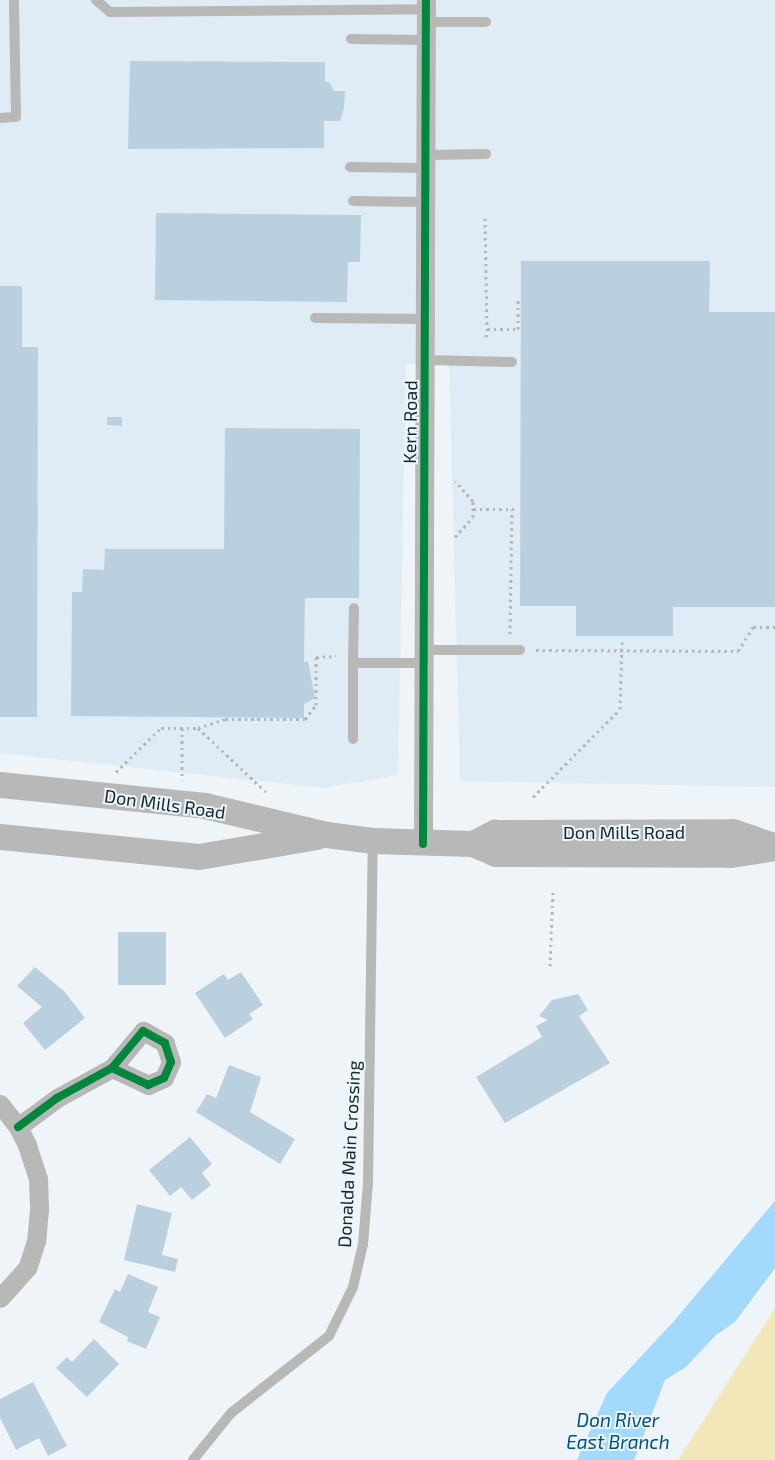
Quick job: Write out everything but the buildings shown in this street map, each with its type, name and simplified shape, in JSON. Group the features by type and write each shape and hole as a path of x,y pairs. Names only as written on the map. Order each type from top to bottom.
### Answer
{"main road":[{"name":"Don Mills Road","path":"0,785 205,806 327,836 373,841 473,844 495,833 733,832 775,847"},
{"name":"Don Mills Road","path":"0,837 199,857 327,836"}],"street":[{"name":"Kern Road","path":"423,844 426,18"},
{"path":"18,1126 57,1098 112,1068"},
{"path":"0,1104 18,1126 38,1178 37,1233 28,1268 0,1298"}],"lane":[{"path":"0,118 16,117 14,0"},
{"path":"96,0 110,12 426,18 486,22"},
{"path":"351,39 426,18"},
{"path":"350,167 486,154"},
{"path":"353,201 426,202"},
{"path":"315,318 426,318"},
{"path":"426,360 512,362"},
{"path":"353,739 354,608"},
{"path":"354,660 515,650"},
{"name":"Donalda Main Crossing","path":"193,1460 231,1413 329,1336 353,1288 363,1244 368,1183 373,841"}],"path":[{"path":"485,218 486,337"},
{"path":"487,329 518,329 518,299"},
{"path":"454,537 473,517 473,501 455,481"},
{"path":"473,509 514,509 515,650 738,651 753,627 775,627"},
{"path":"533,797 620,709 622,642"},
{"path":"111,776 161,728 198,728 225,719 306,719 316,705 316,657 354,660"},
{"path":"182,728 182,785"},
{"path":"198,728 266,792"},
{"path":"550,966 553,890"}],"shaded area":[{"path":"0,0 775,0 775,787 460,781 449,363 406,364 398,775 324,788 0,753"},
{"path":"775,1308 775,1460 678,1460"}],"water":[{"name":"Don River East Branch","path":"775,1201 775,1268 735,1322 716,1335 686,1367 665,1380 634,1460 577,1460 607,1393 674,1321"}],"cycle path":[{"path":"423,844 426,0"},
{"path":"18,1127 57,1098 112,1068 148,1085 164,1078 171,1062 165,1043 143,1031 112,1068"}]}
